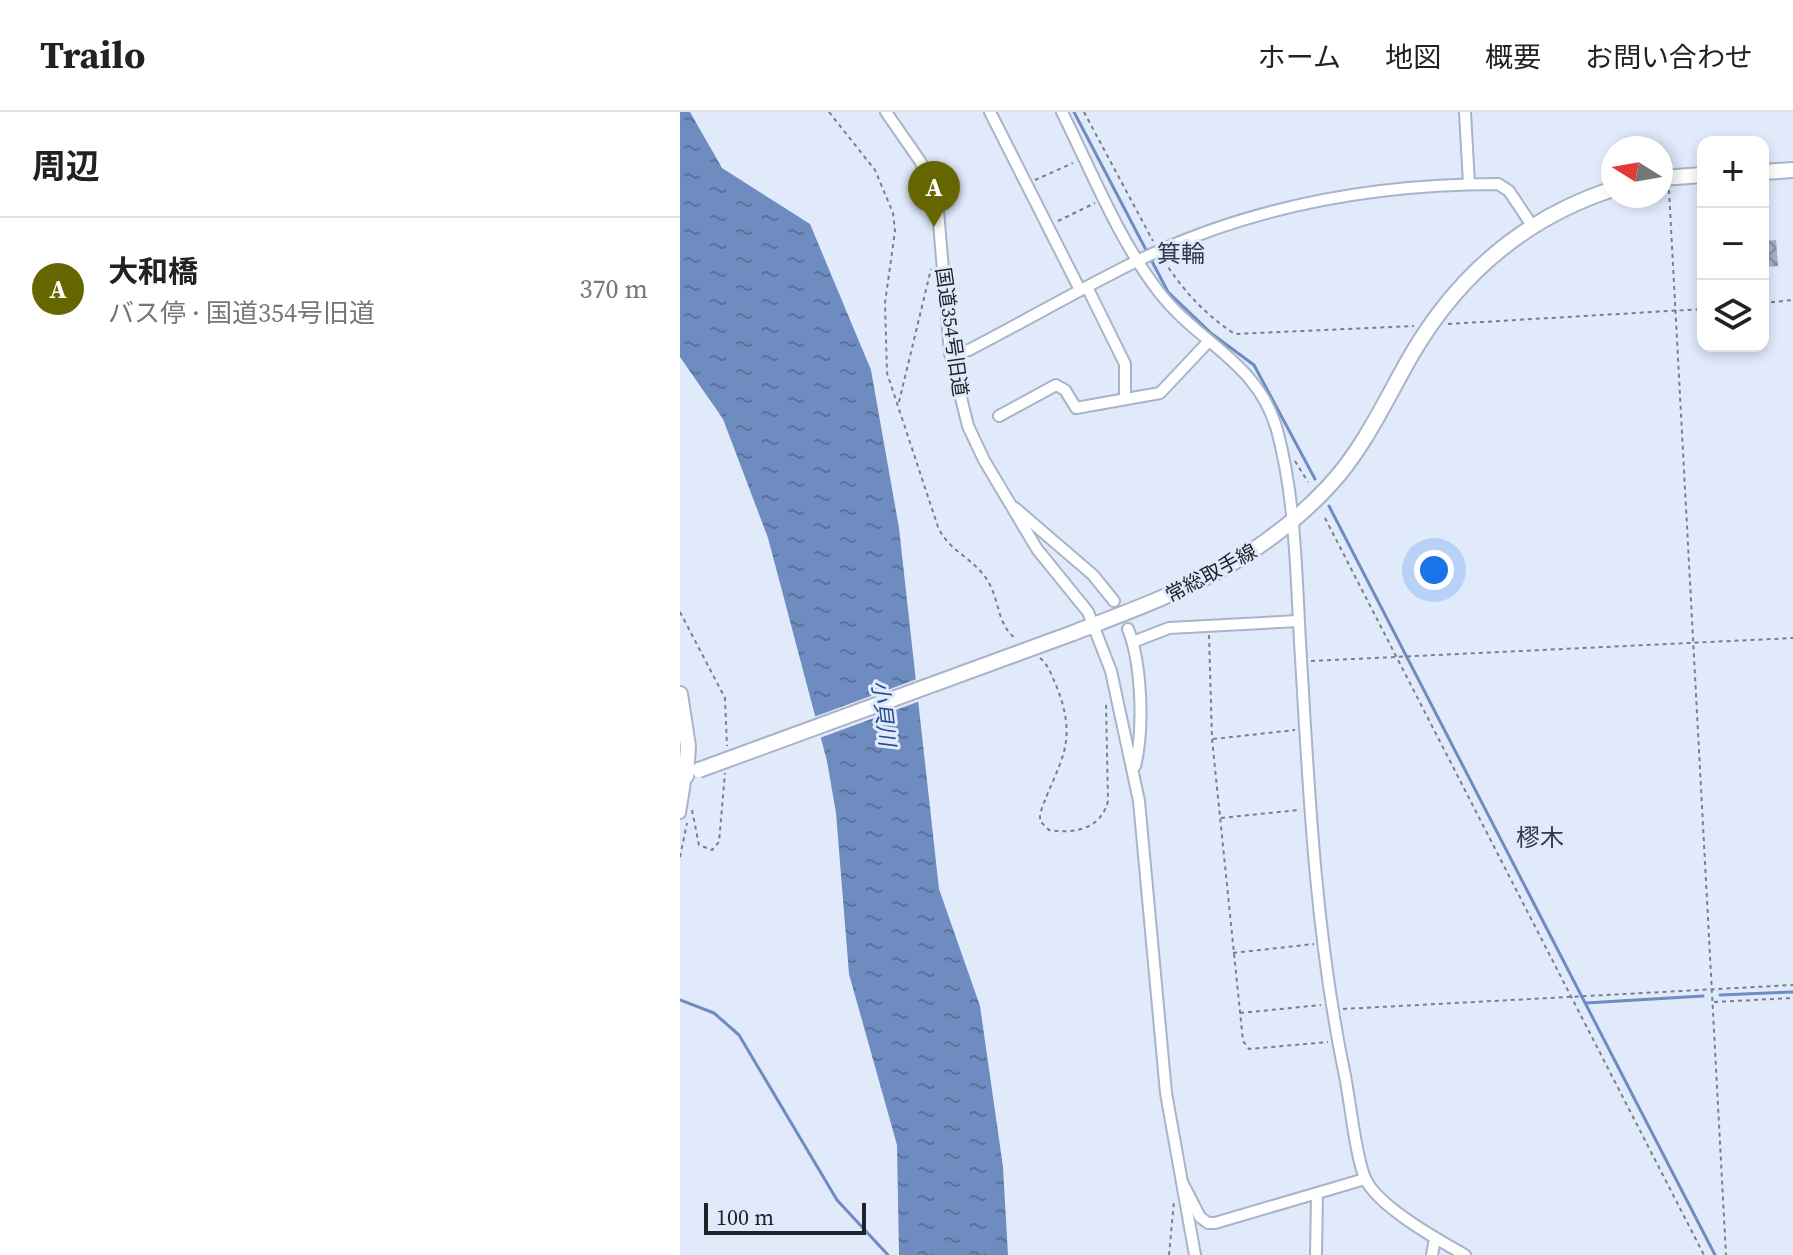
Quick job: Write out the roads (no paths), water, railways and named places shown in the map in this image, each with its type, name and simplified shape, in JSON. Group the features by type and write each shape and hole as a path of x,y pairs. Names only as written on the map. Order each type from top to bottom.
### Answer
{"main road":[{"path":"1769,172 1793,170"},
{"path":"1673,177 1697,175"},
{"name":"常総取手線","path":"688,775 1073,633 1207,580 1252,553 1293,521 1349,460 1431,325 1469,277 1531,224 1601,194"},
{"path":"680,694 688,746 688,775"}],"street":[{"name":"国道354号旧道","path":"886,112 914,151 931,184 938,211 950,353 968,426 1037,549 1079,599 1094,624 1111,671 1134,768"},
{"path":"990,112 1125,364 1125,397"},
{"path":"1062,112 1138,261 1161,295 1209,341 1238,362 1266,402 1277,429 1293,521 1310,809 1324,943 1338,1041 1365,1179 1395,1211 1465,1255"},
{"path":"1465,112 1469,184"},
{"path":"950,353 969,350 1156,253 1232,223 1295,204 1358,192 1469,184 1504,186 1531,224"},
{"path":"999,416 1056,385 1065,390 1076,408 1160,393 1209,341"},
{"path":"1010,504 1093,575 1114,601"},
{"path":"1133,642 1169,628 1298,621"},
{"path":"1128,629 1133,642 1140,733 1134,768 1166,1093 1195,1255"},
{"path":"685,809 688,775"},
{"path":"1180,1181 1186,1184 1200,1217 1208,1223 1365,1179"},
{"path":"1316,1255 1317,1194"},
{"path":"1432,1255 1435,1238"}],"water":[{"name":"小貝川","path":"680,112 690,112 722,168 810,224 871,370 899,528 939,889 980,1006 1003,1167 1008,1255 899,1255 897,1145 849,974 836,813 827,761 768,538 723,419 680,357"}],"waterway":[{"path":"1074,112 1168,292 1212,334 1254,365 1315,479"},
{"path":"1329,506 1715,1255"},
{"path":"1720,995 1793,992"},
{"path":"1586,1003 1703,996"},
{"path":"680,1000 714,1013 739,1035 837,1200 888,1255"}],"place":[{"name":"大和橋","path":"934,227"}],"district":[{"name":"箕輪","path":"1181,253"},
{"name":"樛木","path":"1540,837"}]}
